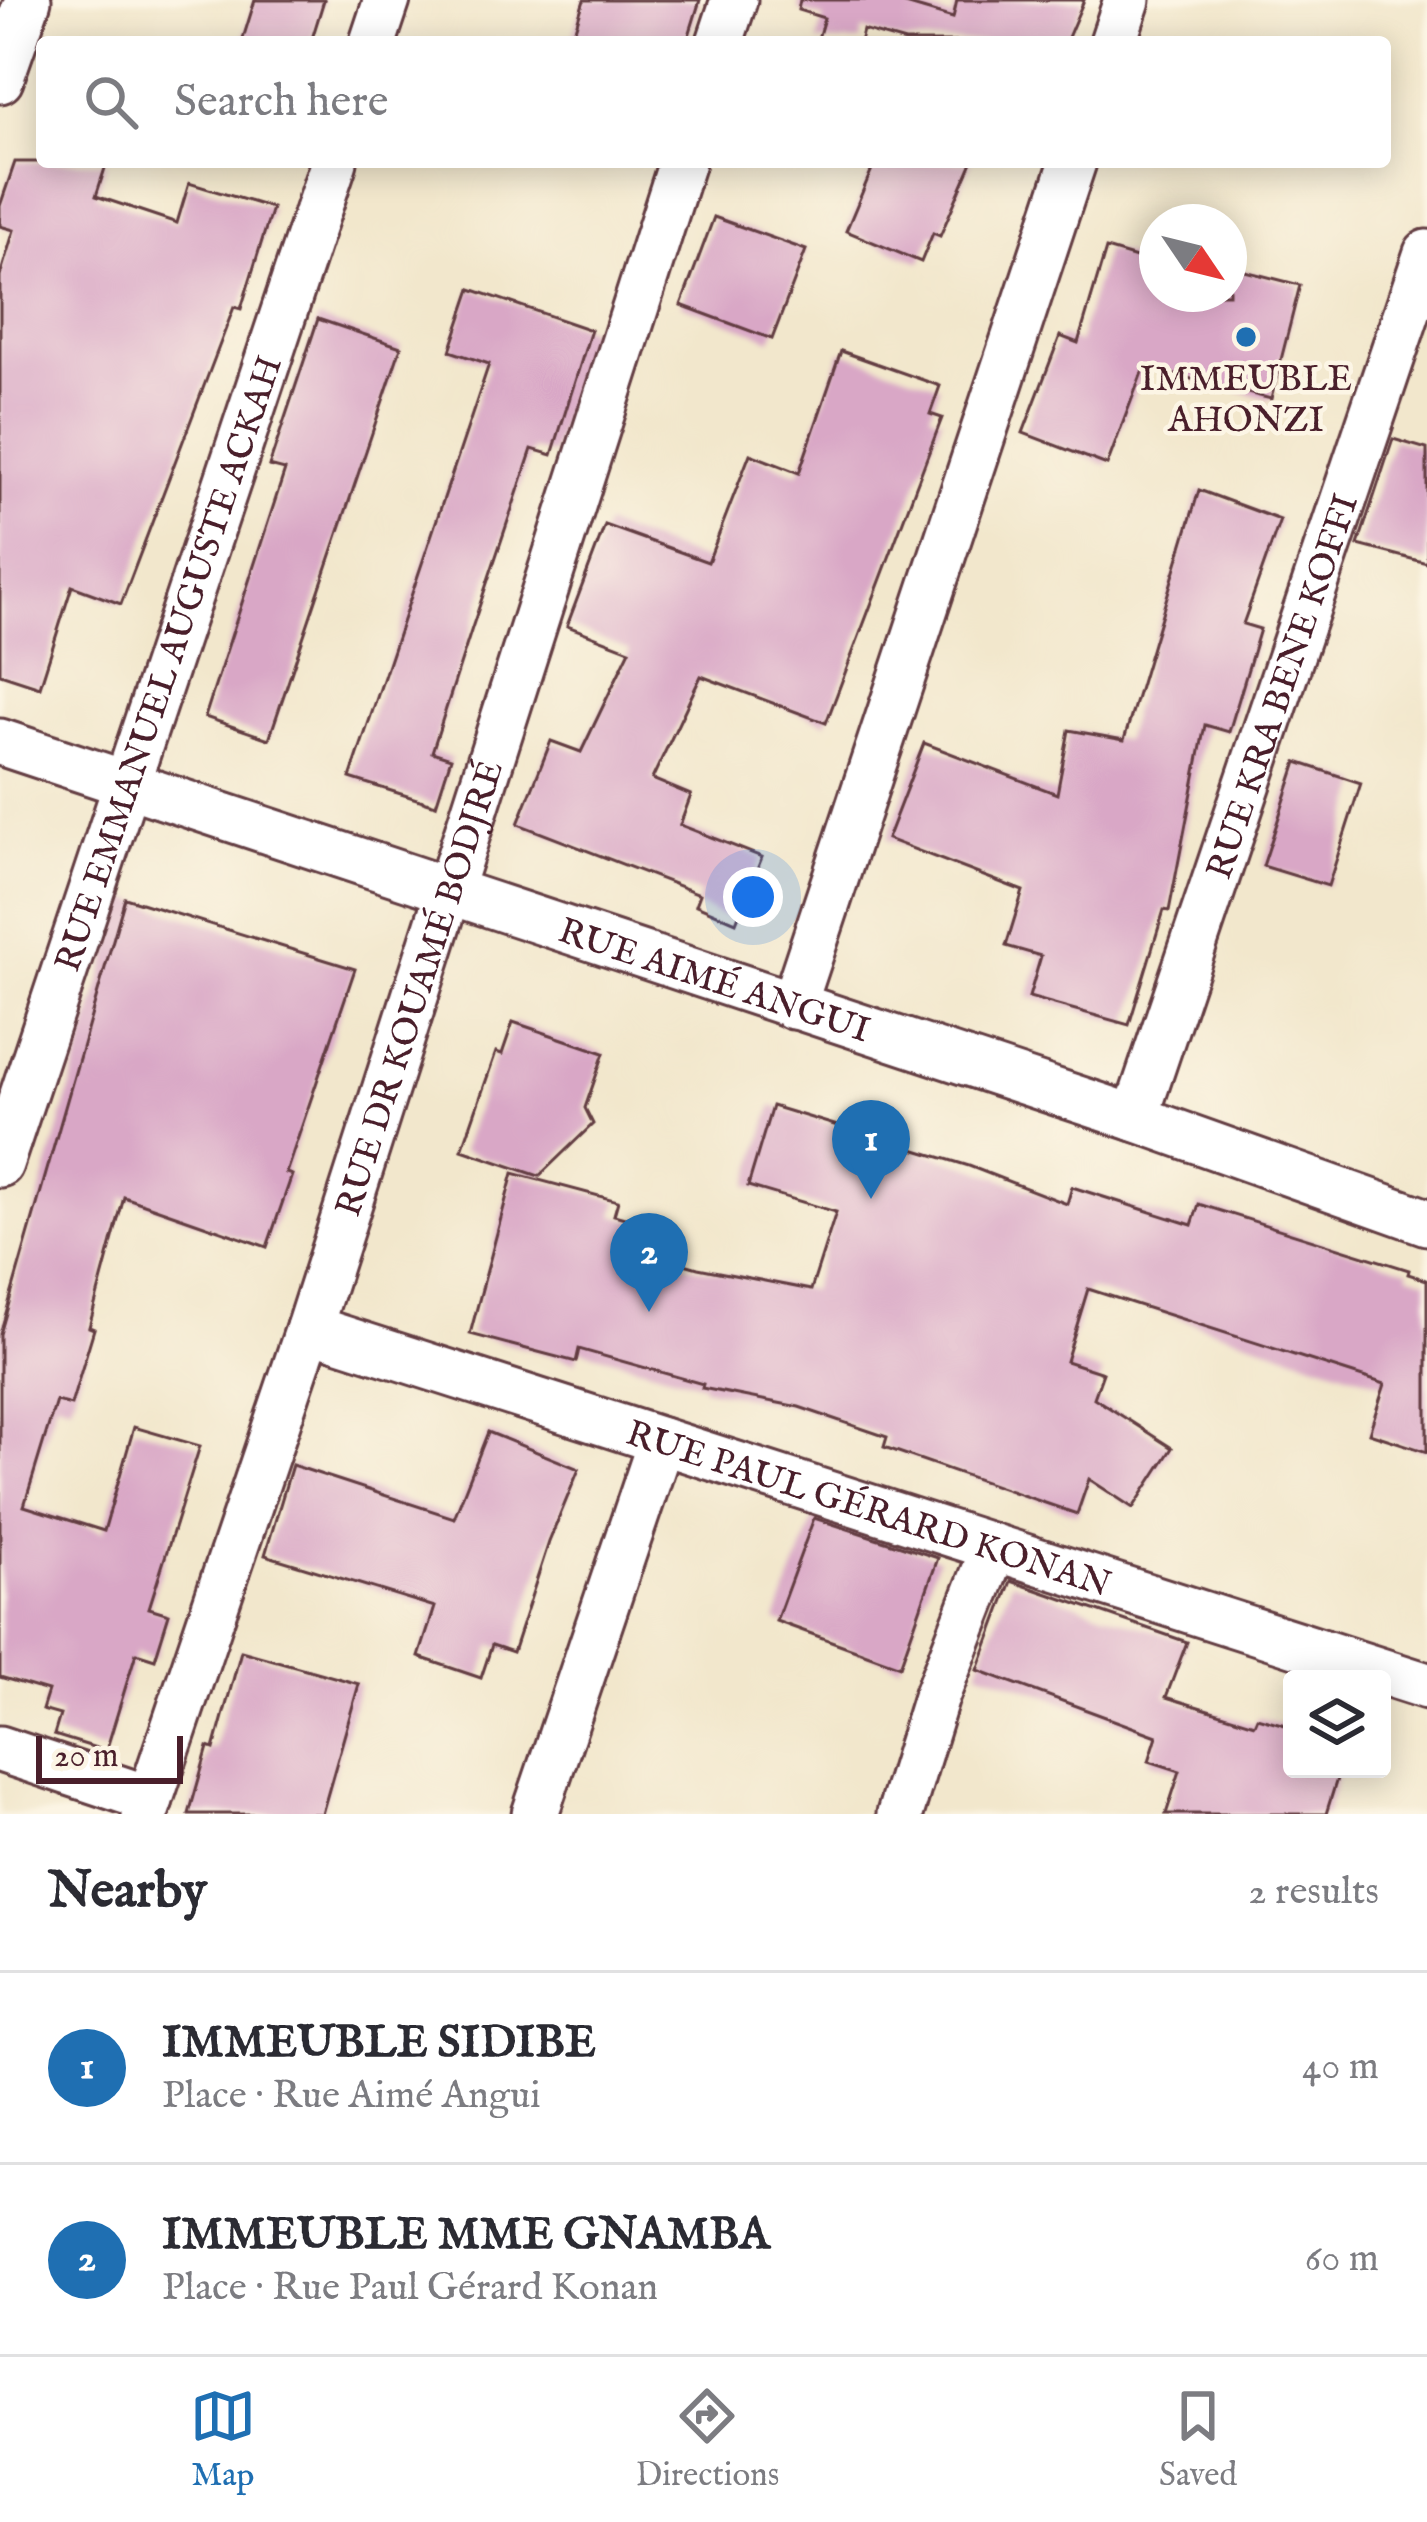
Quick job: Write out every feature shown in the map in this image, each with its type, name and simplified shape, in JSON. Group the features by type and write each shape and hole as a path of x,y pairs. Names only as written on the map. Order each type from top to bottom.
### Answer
{"street":[{"path":"0,80 28,0"},
{"path":"375,36 387,0"},
{"path":"722,36 734,0"},
{"path":"1115,36 1127,0"},
{"name":"RUE EMMANUEL AUGUSTE ACKAH","path":"0,1164 332,168"},
{"name":"RUE DR KOUAMÉ BODJRÉ","path":"148,1807 309,1328 680,168"},
{"path":"793,1006 1071,168"},
{"name":"RUE KRA BENE KOFFI","path":"1136,1118 1427,253"},
{"name":"RUE AIMÉ ANGUI","path":"0,742 1136,1118 1427,1222"},
{"name":"RUE PAUL GÉRARD KONAN","path":"309,1328 1427,1686"},
{"path":"535,1814 662,1441"},
{"path":"900,1814 936,1697 994,1548"},
{"path":"0,1749 148,1807"}],"building":[{"path":"255,0 324,0 313,36 244,36"},
{"path":"584,0 700,0 689,36 573,36"},
{"path":"800,0 892,0 953,18 957,0 1084,0 1069,36 884,36 863,30 862,36 819,36 824,18 798,10"},
{"path":"15,162 36,162 36,168 105,168 96,196 177,223 189,183 272,208 241,309 234,307 121,604 72,586 40,687 0,674 0,276 14,230 0,226 0,206"},
{"path":"872,168 969,168 940,236 933,233 921,262 846,231"},
{"path":"714,217 806,250 772,339 681,305"},
{"path":"1106,249 1139,259 1139,312 1247,312 1247,272 1300,285 1271,399 1144,367 1107,465 1023,433 1060,336 1078,343"},
{"path":"471,289 591,330 552,455 532,449 472,628 432,752 451,758 436,805 350,778 489,364 450,351"},
{"path":"318,319 401,347 269,739 205,717 285,470 269,466"},
{"path":"841,351 940,386 930,414 942,418 826,723 701,676 652,779 691,795 680,825 762,857 736,922 696,905 700,894 518,824 551,741 581,752 630,650 567,626 605,525 708,562 750,454 799,473"},
{"path":"1393,439 1427,449 1427,563 1358,545"},
{"path":"1199,490 1280,520 1243,624 1260,629 1229,732 1205,725 1169,911 1164,910 1129,1025 1029,997 1041,956 1006,946 1023,891 887,839 924,743 1057,794 1069,730 1124,740"},
{"path":"1297,762 1361,783 1328,886 1263,866"},
{"path":"125,898 355,969 286,1173 292,1175 267,1247 124,1197 71,1405 56,1401 24,1506 104,1531 134,1427 200,1446 149,1608 169,1614 155,1659 136,1653 106,1751 54,1735 60,1715 42,1710 48,1691 0,1677 0,1334"},
{"path":"513,1022 604,1053 585,1108 593,1124 539,1176 462,1150 496,1052 502,1054"},
{"path":"772,1106 969,1166 1067,1204 1072,1187 1192,1225 1199,1204 1409,1270 1408,1274 1427,1280 1427,1452 1369,1433 1385,1384 1088,1289 1066,1361 1103,1373 1094,1398 1172,1448 1133,1508 1089,1479 1077,1514 884,1447 887,1437 799,1407 702,1388 703,1384 579,1349 576,1362 470,1334 513,1173 618,1201 614,1215 650,1225 643,1252 811,1290 836,1212 748,1186"},
{"path":"488,1432 579,1469 513,1652 492,1645 481,1678 419,1657 435,1607 265,1555 292,1465 454,1518"},
{"path":"814,1518 938,1558 900,1666 776,1621"},
{"path":"1011,1581 1187,1642 1166,1697 1254,1724 1257,1717 1283,1724 1283,1778 1337,1778 1326,1814 1166,1814 1180,1771 1149,1761 1157,1736 978,1670"},
{"path":"241,1651 359,1684 322,1814 189,1814 208,1747 214,1749"}],"place":[{"name":"IMMEUBLE AHONZI","path":"1246,337"},
{"name":"IMMEUBLE SIDIBE","path":"871,1199"},
{"name":"IMMEUBLE MME GNAMBA","path":"649,1312"}]}
